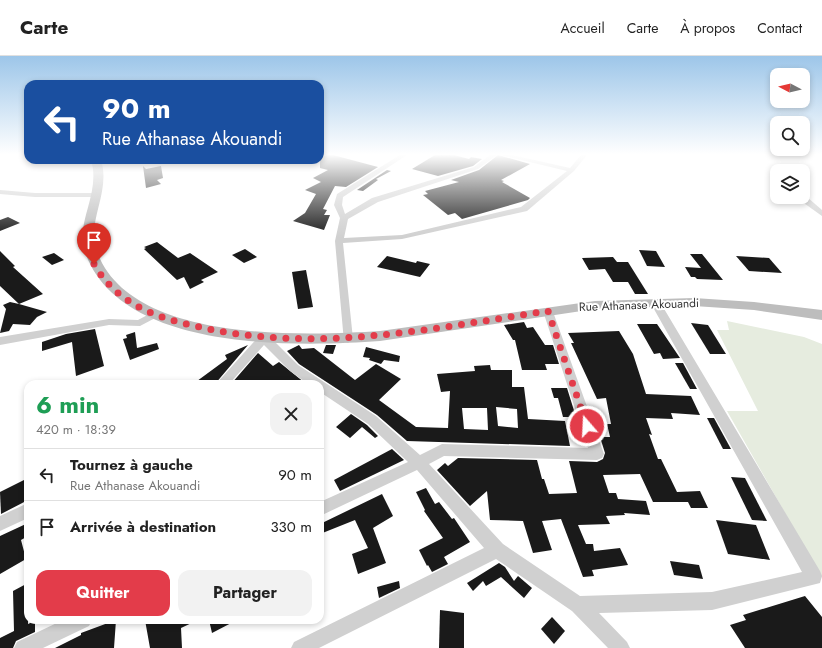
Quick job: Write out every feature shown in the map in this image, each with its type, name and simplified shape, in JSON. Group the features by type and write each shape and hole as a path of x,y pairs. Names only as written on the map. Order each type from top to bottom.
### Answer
{"street":[{"name":"Rue Athanase Akouandi","path":"98,183 90,226 89,247 94,264 101,276 114,291 132,304 155,314 216,332 264,338 304,340 348,339 380,336 595,304 655,302 694,302 754,306 822,315"},
{"path":"348,339 339,241 344,218 337,204 340,196 361,183"},
{"path":"344,218 375,200 430,183"},
{"path":"339,241 402,237 524,209 556,183"},
{"path":"0,192 35,195 96,195"},
{"path":"810,204 822,214"},
{"path":"578,606 712,601 814,577 655,302"},
{"path":"324,508 419,463 442,450 596,454 548,311"},
{"path":"0,341 109,322 140,323 155,314"},
{"path":"226,380 264,338 294,368 311,380"},
{"path":"324,389 372,420 419,463 497,550 578,606 621,648"},
{"path":"0,524 24,512"},
{"path":"300,648 497,550"},
{"path":"23,648 74,624"}],"shaded area":[{"path":"727,321 804,337 822,344 822,578 727,411 758,411 717,330 729,330"}],"building":[{"path":"145,183 160,183 161,184 146,188"},
{"path":"320,183 353,183 346,187 335,186 323,209 327,210 324,215 330,215 324,230 293,221 305,213 316,194 305,190"},
{"path":"368,183 374,183 363,191 357,190"},
{"path":"457,183 503,183 530,198 528,200 462,219 455,213 448,215 423,195 428,194 425,191"},
{"path":"8,217 20,223 0,231 0,220"},
{"path":"157,242 178,258 190,253 218,272 201,280 204,282 190,289 184,277 177,280 144,249 146,248 144,247"},
{"path":"245,249 257,257 244,263 232,255"},
{"path":"639,250 656,251 665,267 647,266"},
{"path":"0,251 15,266 13,267 43,294 19,304 0,286"},
{"path":"54,253 64,260 52,265 42,257"},
{"path":"690,254 702,254 723,280 697,279 695,277 691,277 685,267 701,268"},
{"path":"387,256 416,263 417,261 430,264 420,277 377,267"},
{"path":"736,256 769,258 782,273 749,271"},
{"path":"613,257 617,262 628,262 648,294 635,294 628,282 613,282 605,269 589,270 582,258"},
{"path":"306,270 313,307 298,309 292,272"},
{"path":"10,302 47,312 37,317 30,325 13,324 9,331 0,333 6,309 3,305"},
{"path":"524,322 527,328 533,327 545,345 553,345 559,364 545,364 547,370 522,370 515,340 513,340 504,325"},
{"path":"691,323 708,325 726,354 710,354"},
{"path":"637,324 657,324 680,358 663,359 660,353 654,354"},
{"path":"95,329 104,366 76,376 72,342 42,351 42,342 66,334"},
{"path":"619,331 633,354 646,394 691,396 700,415 671,413 673,419 646,418 652,435 649,434 658,459 661,459 677,492 700,491 708,508 691,508 688,502 653,502 640,474 603,475 609,493 616,493 618,499 646,501 650,515 624,513 625,515 606,516 610,524 578,525 586,544 593,544 594,551 620,548 628,565 592,570 594,576 583,577 561,519 542,521 552,550 533,553 523,521 490,520 487,491 470,506 437,470 445,463 448,466 458,458 537,460 542,479 544,479 549,494 577,493 569,461 597,462 603,459 605,453 600,437 610,437 607,424 611,424 606,398 597,399 571,343 574,343 568,333"},
{"path":"135,332 137,348 157,343 159,349 130,360 123,339 127,338 126,335"},
{"path":"248,345 218,380 198,380 227,359 225,355"},
{"path":"299,345 302,349 314,348 355,380 376,364 401,379 379,400 416,427 448,428 450,391 441,392 437,374 475,371 474,366 490,365 491,370 512,370 512,387 524,387 528,419 565,421 570,446 407,441 377,415 299,364 287,351","holes":["496,407 517,409 518,428 498,426","462,408 487,408 488,430 464,429"]},
{"path":"326,345 336,345 333,354 323,353"},
{"path":"366,347 400,356 399,362 384,360 381,364 369,360 370,358 363,357"},
{"path":"258,353 273,366 279,362 301,380 234,380"},
{"path":"675,363 683,363 697,389 690,389"},
{"path":"551,388 567,388 576,417 563,417 558,398 554,398"},
{"path":"351,414 367,425 378,436 375,438 362,427 350,438 336,427"},
{"path":"707,418 714,418 731,449 723,449"},
{"path":"392,449 404,460 340,491 334,480"},
{"path":"731,477 745,478 767,521 752,520"},
{"path":"24,480 24,502 1,514 0,492"},
{"path":"426,488 435,504 439,502 452,519 454,518 470,542 444,557 448,564 432,572 428,565 427,566 419,550 443,538 424,511 425,510 416,492"},
{"path":"382,494 393,516 373,528 386,563 358,574 352,554 368,548 355,520 324,532 324,522"},
{"path":"716,520 756,525 770,560 728,554"},
{"path":"24,525 24,538 21,540 24,551 24,560 0,574 0,536"},
{"path":"670,561 699,565 703,579 674,575"},
{"path":"499,563 505,567 514,581 518,576 532,588 524,598 501,577 486,586 483,581 473,591 467,583"},
{"path":"399,581 400,588 379,598 377,587"},
{"path":"24,585 24,624 35,624 35,632 16,641 13,648 0,648 0,638 14,631 13,591"},
{"path":"805,596 822,617 822,648 745,648 730,625 746,620 743,615"},
{"path":"440,610 464,613 464,648 439,648"},
{"path":"552,617 565,631 554,644 541,629"},
{"path":"105,624 116,624 114,648 55,648 81,635 81,633"},
{"path":"146,624 190,624 181,628 182,648 150,648"},
{"path":"210,624 229,624 212,633"}],"route":[{"path":"94,264 101,276 114,291 132,304 181,323 216,332 264,338 304,340 348,339 380,336 548,311 587,426"}]}
